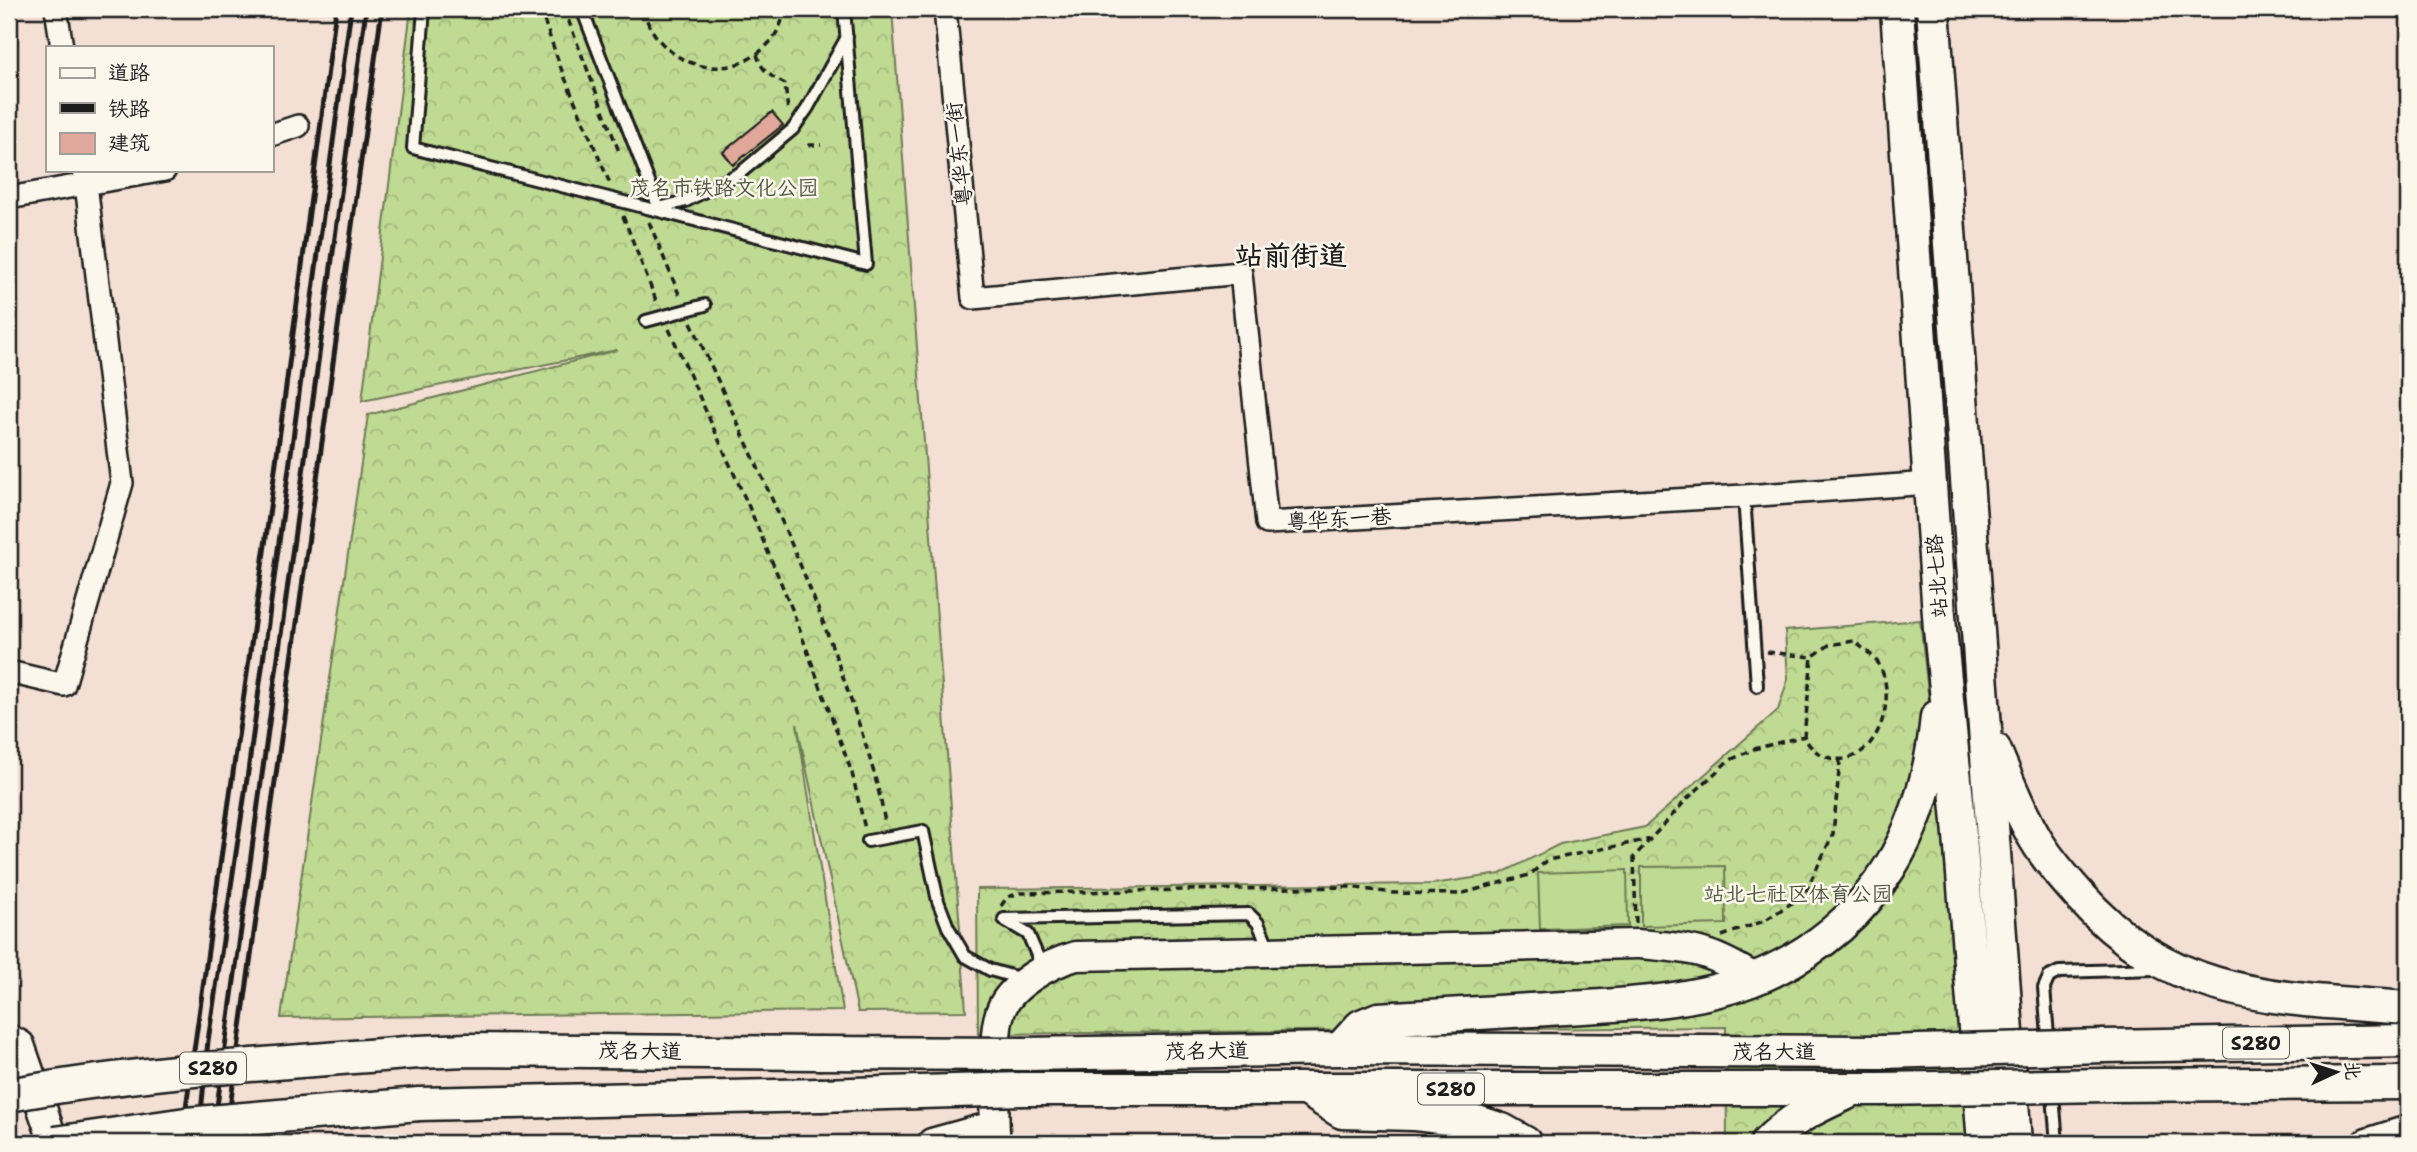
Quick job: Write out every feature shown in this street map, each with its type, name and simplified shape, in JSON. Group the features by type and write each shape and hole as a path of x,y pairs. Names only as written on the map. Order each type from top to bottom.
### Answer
{"main road":[{"path":"1898,21 1934,20"},
{"name":"站北七路","path":"1934,20 2015,1143"},
{"name":"站北七路","path":"1898,21 1940,629 1958,810 1984,1143"},
{"path":"1920,335 1956,332"},
{"path":"1340,1049 1361,1026 1378,1019 1611,1006 1713,991 1771,972 1807,951 1844,924 1873,893 1894,861 1920,805 1935,737 1940,683 1940,629"},
{"path":"1985,728 2036,841 2100,919 2172,968 2242,991 2278,998 2408,1009"},
{"name":"茂名大道","path":"9,1095 55,1086 174,1072 467,1049 1024,1054 1340,1049 1881,1052 2408,1041"},
{"name":"茂名大道","path":"55,1143 186,1124 419,1104 1022,1089 1867,1090 2408,1083"},
{"path":"1306,1089 1342,1112 1414,1114 1468,1120 1491,1126 1525,1143"},
{"path":"1767,1143 1797,1118 1867,1090"}],"street":[{"path":"55,9 62,46"},
{"name":"粤华东一街","path":"945,9 973,298"},
{"path":"273,134 298,126"},
{"path":"9,198 85,177 142,172"},
{"path":"9,672 64,685 122,483 85,177"},
{"name":"粤华东一巷","path":"973,298 1241,273 1268,523 1930,483"},
{"path":"932,1143 995,1135 997,1033 1000,1012 1006,1000 1036,974 1076,956 1637,944 1696,949 1716,956 1754,978"},
{"path":"9,1039 20,1045 55,1143"},
{"path":"2367,1143 2408,1130"}],"lane":[{"path":"424,9 413,148 866,264 844,9"},
{"path":"582,9 660,210"},
{"path":"660,210 686,201 740,173 793,130 847,37"},
{"path":"646,321 705,305"},
{"path":"1744,496 1757,686"},
{"path":"868,841 923,831 938,901 965,957 990,970 1036,974 1028,934 1004,919"},
{"path":"1004,919 1250,914 1258,923 1272,952"},
{"path":"2057,1143 2045,988 2049,977 2069,972 2172,968"}],"path":[{"path":"540,9 562,71 663,316 792,609 852,773 868,841"},
{"path":"564,9 621,155"},
{"path":"643,9 648,27 659,42 688,63 705,67 741,63 757,54 770,42 780,27 786,9"},
{"path":"757,54 761,69 768,76 785,84 786,105 793,130"},
{"path":"808,145 821,145"},
{"path":"643,206 824,622 879,786 887,839"},
{"path":"1755,650 1812,657 1829,645 1854,641 1878,664 1887,687 1886,712 1877,735 1856,756 1840,761 1822,755 1810,747 1804,736 1812,657"},
{"path":"1637,944 1634,857 1687,799 1728,761 1754,749 1804,736"},
{"path":"1716,956 1722,936 1764,921 1804,895 1833,834 1840,761"},
{"path":"1004,919 1000,909 1007,897 1020,893 1349,887 1393,893 1460,894 1529,876 1548,860 1651,839"}],"green space":[{"name":"茂名市铁路文化公园","path":"411,9 892,9 966,1011 858,1012 797,724 843,1011 281,1018 368,415 617,350 362,401"},
{"name":"站北七社区体育公园","path":"1920,620 1964,1018 1970,1143 1727,1143 1726,1027 978,1034 977,889 1433,884 1500,874 1560,844 1645,827 1778,710 1788,679 1785,631"},
{"path":"1725,866 1726,924 1641,926 1641,867"},
{"path":"1627,870 1628,926 1540,929 1538,873"}],"building":[{"path":"772,112 783,125 733,165 723,152"}],"railway":[{"path":"181,1143 265,545 336,9"},
{"path":"198,1143 208,1041 247,779 351,9"},
{"path":"212,1143 366,9"},
{"path":"225,1143 382,9"}],"district":[{"name":"站前街道","path":"1291,255"}]}
